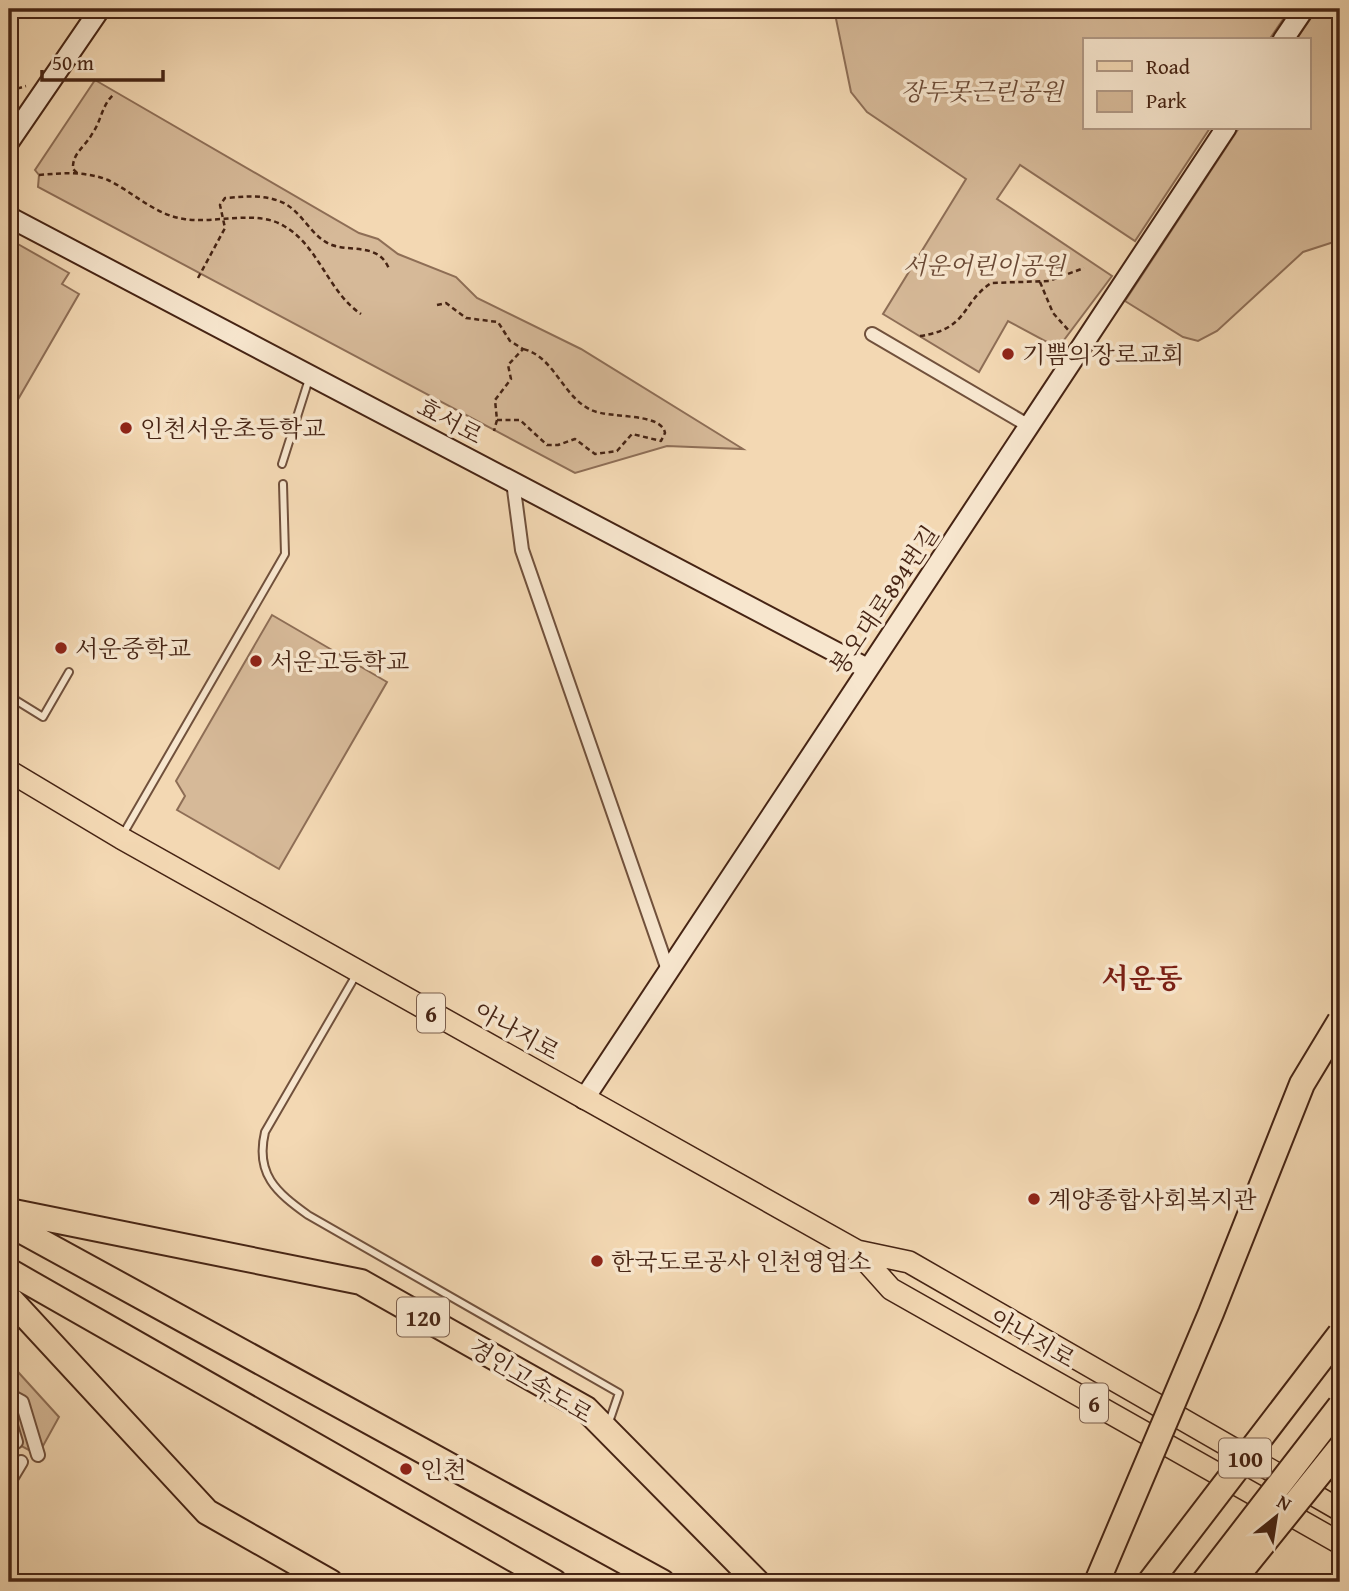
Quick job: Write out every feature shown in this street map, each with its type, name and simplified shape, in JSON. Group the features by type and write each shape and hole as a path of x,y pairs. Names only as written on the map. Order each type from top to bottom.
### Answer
{"highway":[{"path":"1097,1582 1211,1313 1302,1084 1340,1021"},
{"name":"경인고속도로","path":"9,1211 362,1282 586,1409 757,1582"},
{"path":"9,1224 662,1582"},
{"path":"9,1271 554,1582"},
{"path":"9,1298 207,1512 330,1582"},
{"name":"100","path":"1150,1582 1340,1334"},
{"name":"100","path":"1203,1582 1340,1406"},
{"path":"1232,1582 1340,1448"}],"main road":[{"name":"아나지로","path":"9,771 121,838 583,1099 857,1251 909,1262 1340,1510"},
{"name":"아나지로","path":"857,1251 891,1289 1340,1543"}],"street":[{"path":"9,142 100,9"},
{"path":"1284,38 1304,9"},
{"name":"봉오대로894번길","path":"583,1099 1225,130"},
{"name":"효서로","path":"9,216 868,669"},
{"path":"872,334 1029,426"},
{"path":"513,482 522,550 668,970"},
{"path":"9,1395 22,1402 38,1455"},
{"path":"9,1419 16,1443"},
{"path":"9,1482 21,1462"}],"lane":[{"path":"282,464 310,375"},
{"path":"121,838 285,554 283,484"},
{"path":"9,696 43,717 69,672"},
{"path":"358,972 265,1132 261,1150 263,1170 290,1202 308,1215 619,1393 607,1430"}],"path":[{"path":"78,173 73,169 77,154 91,137 104,103 114,94"},
{"path":"39,175 78,173 107,180 170,216 221,220 261,218 285,226 299,236 337,290 361,314"},
{"path":"198,278 225,229 220,205 225,198 250,196 271,198 293,210 330,245 364,248 378,256 389,269"},
{"path":"920,336 943,330 962,317 991,283 1040,282 1084,268"},
{"path":"1040,282 1053,313 1070,332"},
{"path":"437,305 446,303 467,318 491,319 503,327 510,341 539,356 577,403 611,416 654,421 662,425 665,433 661,441 632,434 617,450 595,454 575,439 547,446 520,420 497,420"},
{"path":"494,431 497,420 495,400 511,379 508,365 523,349"}],"green space":[{"name":"장두못근린공원","path":"834,9 1290,9 1270,38 1083,38 1083,130 1209,130 1135,241 1020,165 997,199 1112,276 1058,348 1008,321 979,372 883,314 966,179 867,112 851,92"},
{"path":"1317,9 1340,9 1340,240 1303,252 1217,331 1198,341 1183,337 1125,301 1238,130 1310,130 1310,38 1297,38"},
{"path":"95,80 359,233 378,239 398,254 456,277 477,298 581,349 743,449 667,446 575,473 38,187 39,175 35,170"},
{"path":"9,239 69,273 62,284 79,294 9,415"},
{"path":"272,615 387,682 279,869 177,810 185,796 176,781"},
{"path":"9,1362 59,1417 38,1455 16,1443 9,1454"}],"place":[{"name":"기쁨의장로교회","path":"1008,354"},
{"name":"인천서운초등학교","path":"126,428"},
{"name":"서운중학교","path":"61,648"},
{"name":"서운고등학교","path":"256,661"},
{"name":"계양종합사회복지관","path":"1034,1199"},
{"name":"한국도로공사 인천영업소","path":"597,1261"},
{"name":"인천","path":"406,1469"}],"district":[{"name":"서운동","path":"1142,977"}],"park label":[{"name":"서운어린이공원","path":"984,265"}]}
